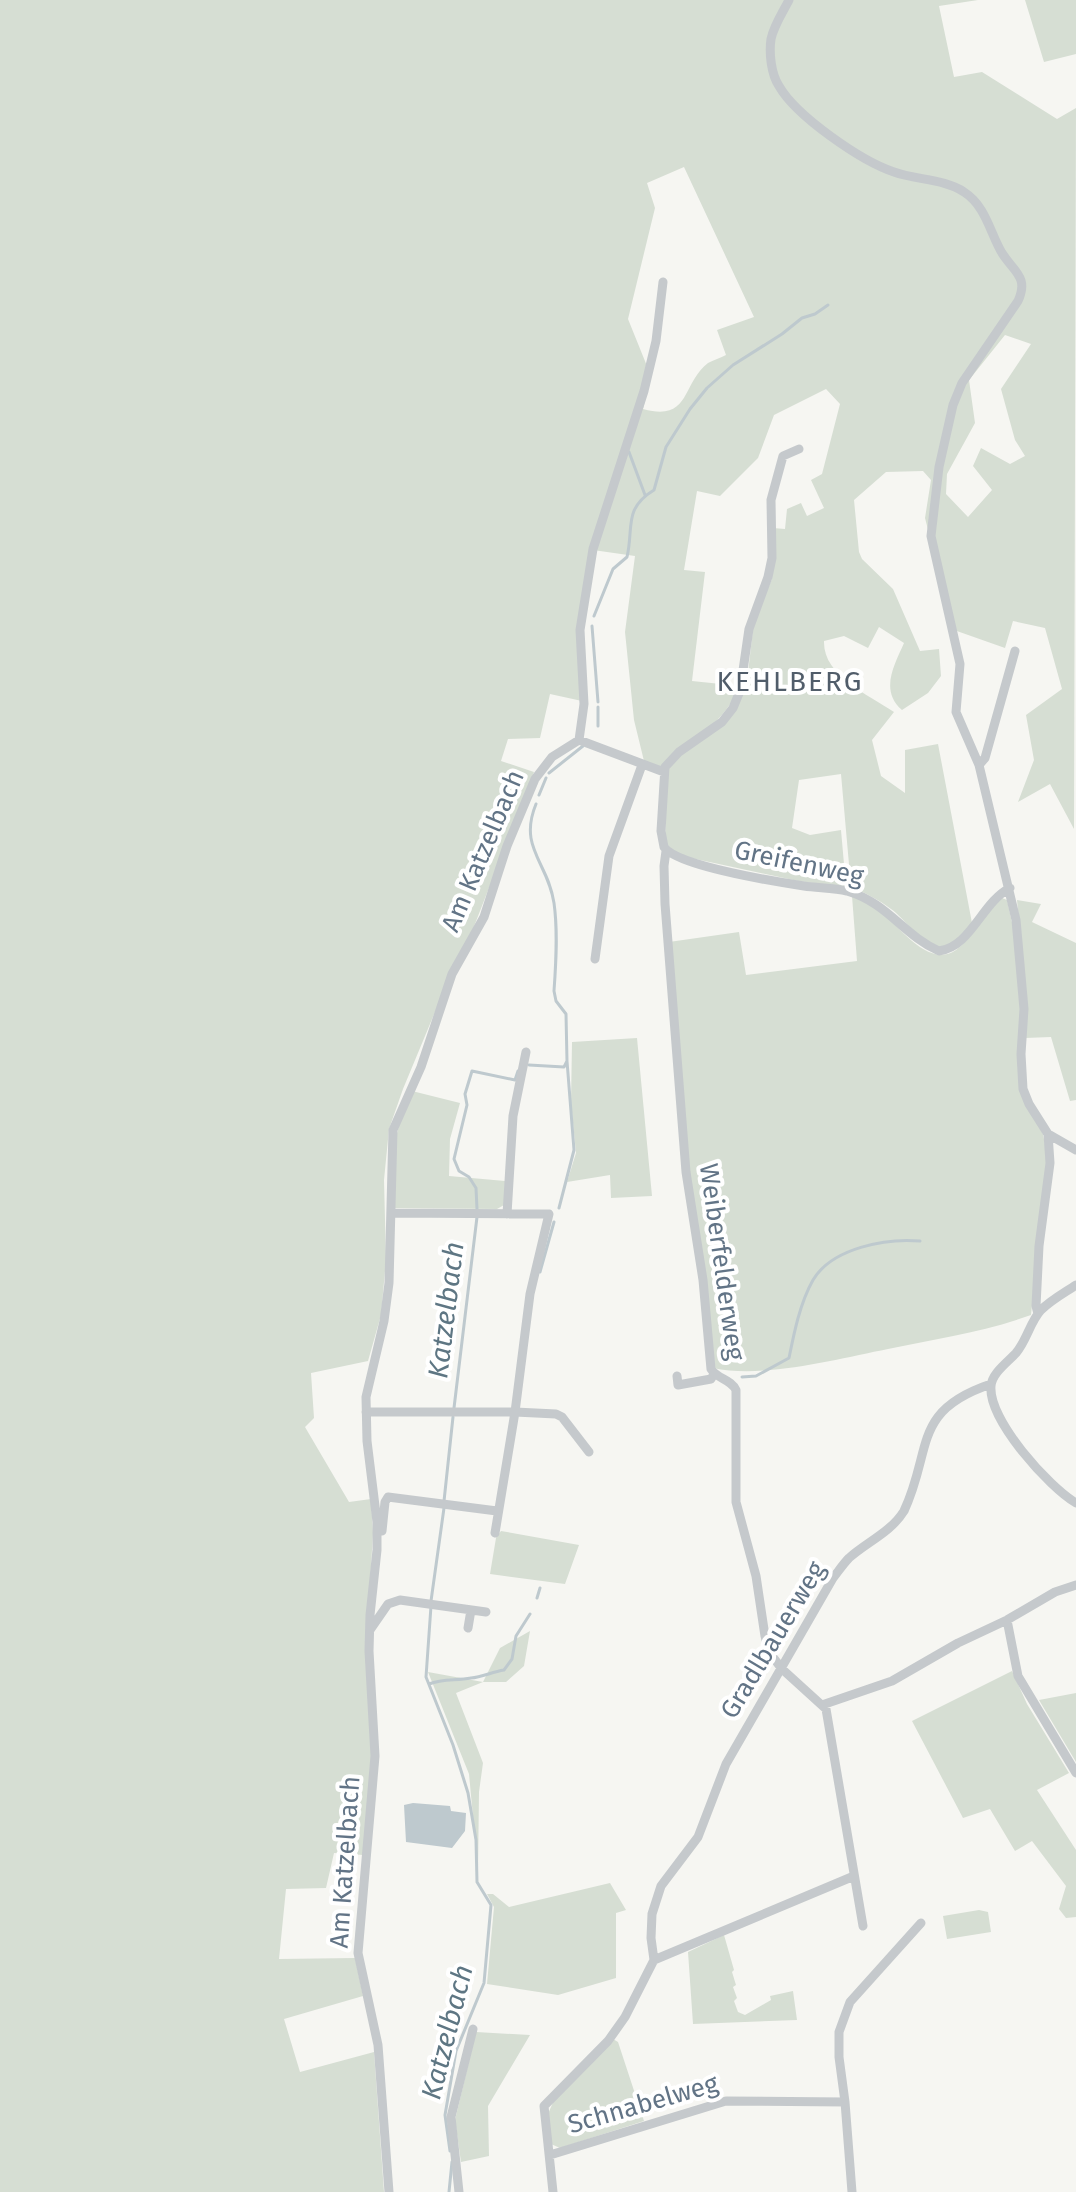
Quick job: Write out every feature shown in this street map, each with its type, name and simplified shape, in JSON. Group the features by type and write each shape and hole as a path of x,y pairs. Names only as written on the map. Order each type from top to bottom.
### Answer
{"street":[{"path":"789,0 771,39 774,74 785,96 855,155 893,172 946,184 965,193 981,209 999,247 1022,281 1023,289 1018,301 962,383 953,405 939,467 931,536 960,664 956,712 979,765 1016,920 1024,1009 1022,1081 1029,1104 1048,1134 1076,1150"},
{"path":"663,282 656,341 644,391 593,549 580,630 584,704 579,740 664,772"},
{"path":"666,851 661,831 664,772 679,752 722,722 733,708 740,691 749,629 772,558 771,500 783,456 799,449"},
{"path":"979,765 985,758 1015,651"},
{"name":"Am Katzelbach","path":"389,2192 378,2045 358,1953 375,1756 370,1630 377,1537 366,1397 386,1307 393,1130 426,1054 452,974 484,917 507,846 535,779 552,757 579,740"},
{"path":"595,959 609,856 642,765"},
{"name":"Greifenweg","path":"666,851 679,859 716,868 802,886 846,891 878,903 922,943 939,951 956,945 996,895 1010,888"},
{"name":"Weiberfelderweg","path":"666,851 665,904 686,1172 703,1280 711,1369 714,1374 734,1384 736,1390 734,1467 738,1519 756,1576 769,1652 782,1669 822,1705"},
{"path":"507,1214 514,1105 526,1052"},
{"path":"1038,1314 1039,1246 1050,1163 1048,1134"},
{"path":"391,1213 549,1214 530,1294 495,1533"},
{"path":"1076,1285 1038,1314 1018,1351 991,1384 993,1400 1002,1421 1048,1479 1065,1497 1076,1503"},
{"path":"677,1376 678,1385 711,1379 714,1374"},
{"name":"Gradlbauerweg","path":"553,2192 544,2106 618,2029 654,1960 651,1938 655,1899 661,1886 698,1837 726,1764 826,1590 843,1566 898,1520 908,1501 928,1435 945,1407 966,1393 991,1384"},
{"path":"366,1412 541,1412 562,1417 589,1452"},
{"name":"Am Katzelbach","path":"377,1537 382,1532 388,1497 497,1511"},
{"path":"863,1926 831,1731 822,1705 892,1681 1055,1592 1076,1585"},
{"path":"370,1630 388,1604 395,1601 486,1612"},
{"path":"468,1628 471,1610"},
{"path":"1007,1620 1018,1676 1076,1773"},
{"path":"654,1960 854,1876"},
{"path":"852,2192 839,2040 846,2011 855,1996 921,1923"},
{"path":"459,2192 451,2117 473,2029"},
{"name":"Schnabelweg","path":"550,2155 726,2101 845,2102"}],"shaded area":[{"path":"0,0 978,0 939,6 954,77 982,72 1057,119 1076,108 1074,829 1050,784 1018,802 1034,760 1026,715 1062,689 1045,628 1013,621 1005,648 954,630 925,518 931,480 923,471 886,472 854,500 859,552 862,559 893,589 920,651 939,649 941,676 928,693 902,710 891,694 890,686 893,668 904,643 879,627 868,648 844,636 824,641 826,653 831,664 849,683 894,712 872,740 881,776 905,793 905,750 938,744 972,923 951,945 935,946 921,938 886,906 851,887 841,774 799,780 792,828 810,835 841,830 846,887 798,881 677,855 665,842 667,769 680,755 724,724 738,704 747,681 754,621 772,579 773,528 785,529 787,509 801,503 807,516 824,508 811,480 822,474 840,404 826,389 774,415 758,458 720,496 697,491 684,570 705,572 692,681 740,686 716,722 661,767 644,761 634,720 625,632 635,556 593,550 580,630 582,701 550,694 540,738 508,739 501,761 534,772 473,929 447,983 389,1129 384,1180 386,1260 381,1315 368,1361 311,1373 314,1418 305,1427 349,1502 371,1499 373,1533 366,1651 372,1766 363,1855 334,1853 326,1888 286,1889 279,1959 355,1958 363,1996 284,2019 300,2072 374,2052 384,2192 0,2192","holes":["684,167 754,317 717,330 726,355 708,363 699,372 678,406 658,412 643,409 651,376 628,319 655,208 647,183","1005,335 1031,344 1001,389 1015,440 1025,456 1010,464 981,448 973,466 992,490 968,517 946,494 947,474 975,423 969,380"]},
{"path":"1025,0 1076,0 1076,54 1044,62"},
{"path":"852,896 880,910 915,943 935,954 956,950 995,902 1002,898 1007,900 1013,927 1021,1006 1019,1086 1043,1134 1047,1155 1031,1315 960,1335 800,1366 754,1371 713,1368 694,1219 669,942 739,932 746,975 857,961"},
{"path":"1017,900 1041,904 1032,922 1076,943 1076,1100 1070,1101 1051,1037 1025,1038 1027,1003"},
{"path":"637,1038 652,1196 611,1198 610,1175 567,1182 576,1153 571,1102 572,1042"},
{"path":"408,1090 460,1103 450,1139 449,1176 505,1181 504,1205 497,1209 394,1208 395,1141"},
{"path":"501,1531 579,1545 565,1584 490,1574 496,1538"},
{"path":"530,1631 524,1666 506,1682 483,1682 500,1648"},
{"path":"1012,1671 1027,1704 1069,1773 1037,1790 1076,1850 1076,1917 1066,1918 1059,1909 1066,1886 1032,1841 1015,1851 990,1809 963,1818 912,1721"},
{"path":"428,1672 483,1682 456,1693 483,1763 479,1792 478,1870 469,1774"},
{"path":"1076,1693 1076,1762 1039,1700"},
{"path":"404,1805 450,1806 451,1811 466,1813 465,1831 452,1848 406,1842"},
{"path":"610,1883 626,1910 616,1913 616,1978 558,1995 487,1984 494,1907 487,1894 493,1894 509,1907"},
{"path":"979,1910 988,1912 991,1932 947,1939 943,1916"},
{"path":"724,1935 734,1970 736,1985 733,1987 737,1998 734,2001 738,2012 745,2015 771,2000 770,1996 793,1991 797,2020 693,2024 688,1952"},
{"path":"476,2032 530,2035 488,2106 489,2156 461,2162 455,2120"},
{"path":"613,2039 618,2042 644,2121 560,2148 551,2144 547,2116 555,2098"}],"waterway":[{"name":"Katzelbach","path":"594,616 613,569 627,557 634,512 644,497 654,490 666,447 690,409 707,388 733,365 802,318 828,305"},
{"path":"629,452 645,495"},
{"name":"Katzelbach","path":"592,626 598,702"},
{"name":"Katzelbach","path":"598,707 598,726"},
{"name":"Katzelbach","path":"549,773 583,746"},
{"name":"Katzelbach","path":"539,795 546,778"},
{"name":"Katzelbach","path":"529,1065 564,1067 567,1061 566,1014 556,1001 554,991 554,903 530,832 536,804"},
{"name":"Katzelbach","path":"559,1208 574,1150 567,1061"},
{"name":"Katzelbach","path":"477,1209 476,1188 469,1177 459,1171 454,1159 467,1105 465,1094 472,1071 515,1080 518,1071"},
{"name":"Katzelbach","path":"454,1408 477,1217"},
{"name":"Katzelbach","path":"540,1272 554,1222"},
{"path":"742,1377 756,1376 789,1358 808,1289 822,1269 833,1260 861,1247 892,1241 920,1241"},
{"name":"Katzelbach","path":"444,1501 453,1417"},
{"name":"Katzelbach","path":"431,1601 444,1508"},
{"path":"537,1598 540,1588"},
{"name":"Katzelbach","path":"431,1606 426,1677 468,1793 476,1840 477,1882 491,1905 484,1983 456,2051 445,2115 450,2151"},
{"path":"429,1684 504,1670 512,1659 516,1636 530,1614"},
{"name":"Katzelbach","path":"449,2192 452,2162"}],"district":[{"name":"KEHLBERG","path":"790,681"}]}
